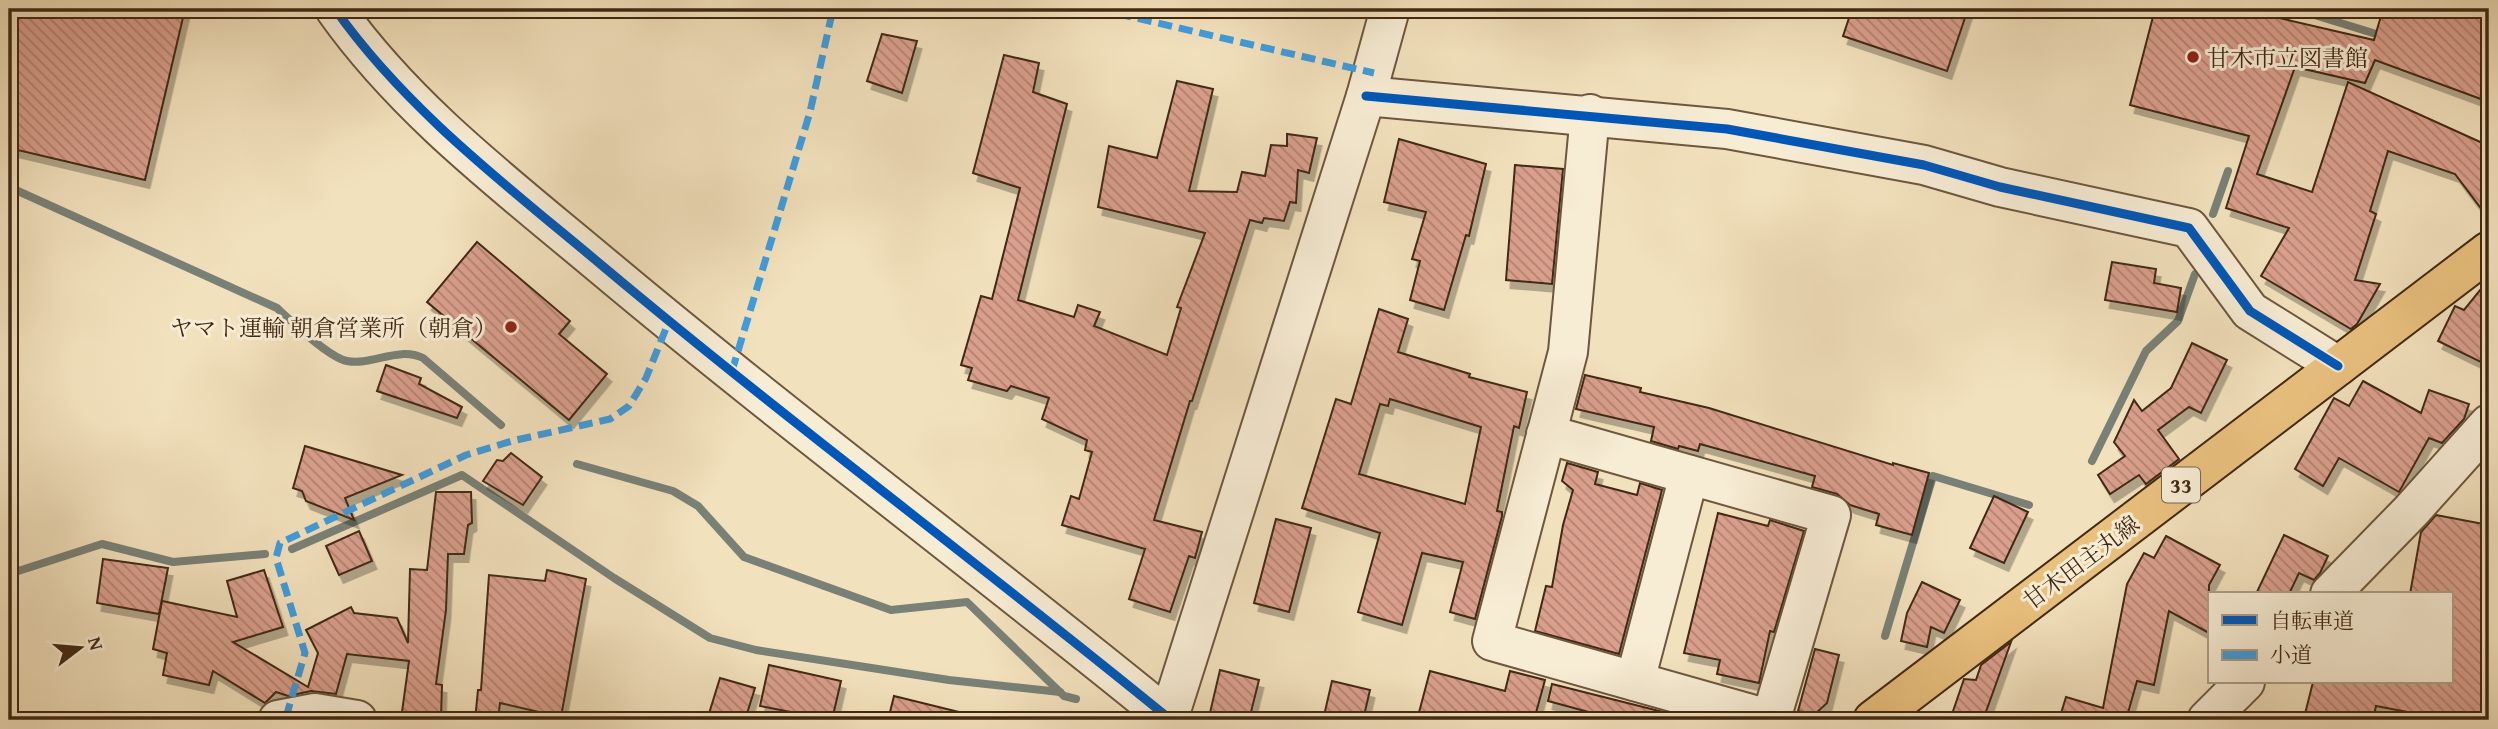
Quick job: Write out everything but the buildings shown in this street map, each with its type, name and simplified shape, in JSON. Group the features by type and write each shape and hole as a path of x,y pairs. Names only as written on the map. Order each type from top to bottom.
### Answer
{"main road":[{"name":"甘木田主丸線","path":"1873,720 2489,251"}],"street":[{"path":"335,9 407,96 511,189 669,321 1169,720 1367,96 1390,9"},
{"path":"1367,96 1590,114 1727,129 1924,165 2000,187 2189,228 2250,311 2338,366"},
{"path":"1546,434 1831,514 1772,720 1492,641 1546,434 1568,352 1590,114"},
{"path":"2332,592 2412,511 2489,424"},
{"path":"1635,681 1689,475"},
{"path":"2218,719 2244,684"},
{"path":"278,720 315,713 357,720"}],"waterway":[{"path":"2282,29 2290,9"},
{"path":"2295,9 2386,37"},
{"path":"2213,214 2228,171"},
{"path":"9,187 277,308 310,338 339,358 356,362 404,354 423,358 501,425"},
{"path":"2092,461 2146,351 2178,321 2195,274"},
{"path":"577,464 673,491 698,506 744,557 891,610 967,602 1064,696 1076,699"},
{"path":"292,549 462,475 614,578 710,638 756,650 949,680 1060,692"},
{"path":"1885,636 1933,476 2029,505"},
{"path":"9,574 102,544 173,562 265,554"}],"marked path":[{"path":"732,371 810,112 833,9"},
{"path":"1097,9 1374,73"},
{"path":"286,717 305,653 276,558 280,543 466,455 512,441 610,419 629,406 646,378 669,321"}],"cycle path":[{"path":"335,9 394,81 427,115 497,178 675,326 1171,720"},
{"path":"1366,96 1727,129 1924,165 2000,187 2189,228 2250,311 2338,366"}],"place":[{"name":"甘木市立図書館","path":"2193,57"},
{"name":"ヤマト運輸 朝倉営業所（朝倉）","path":"511,327"}]}
